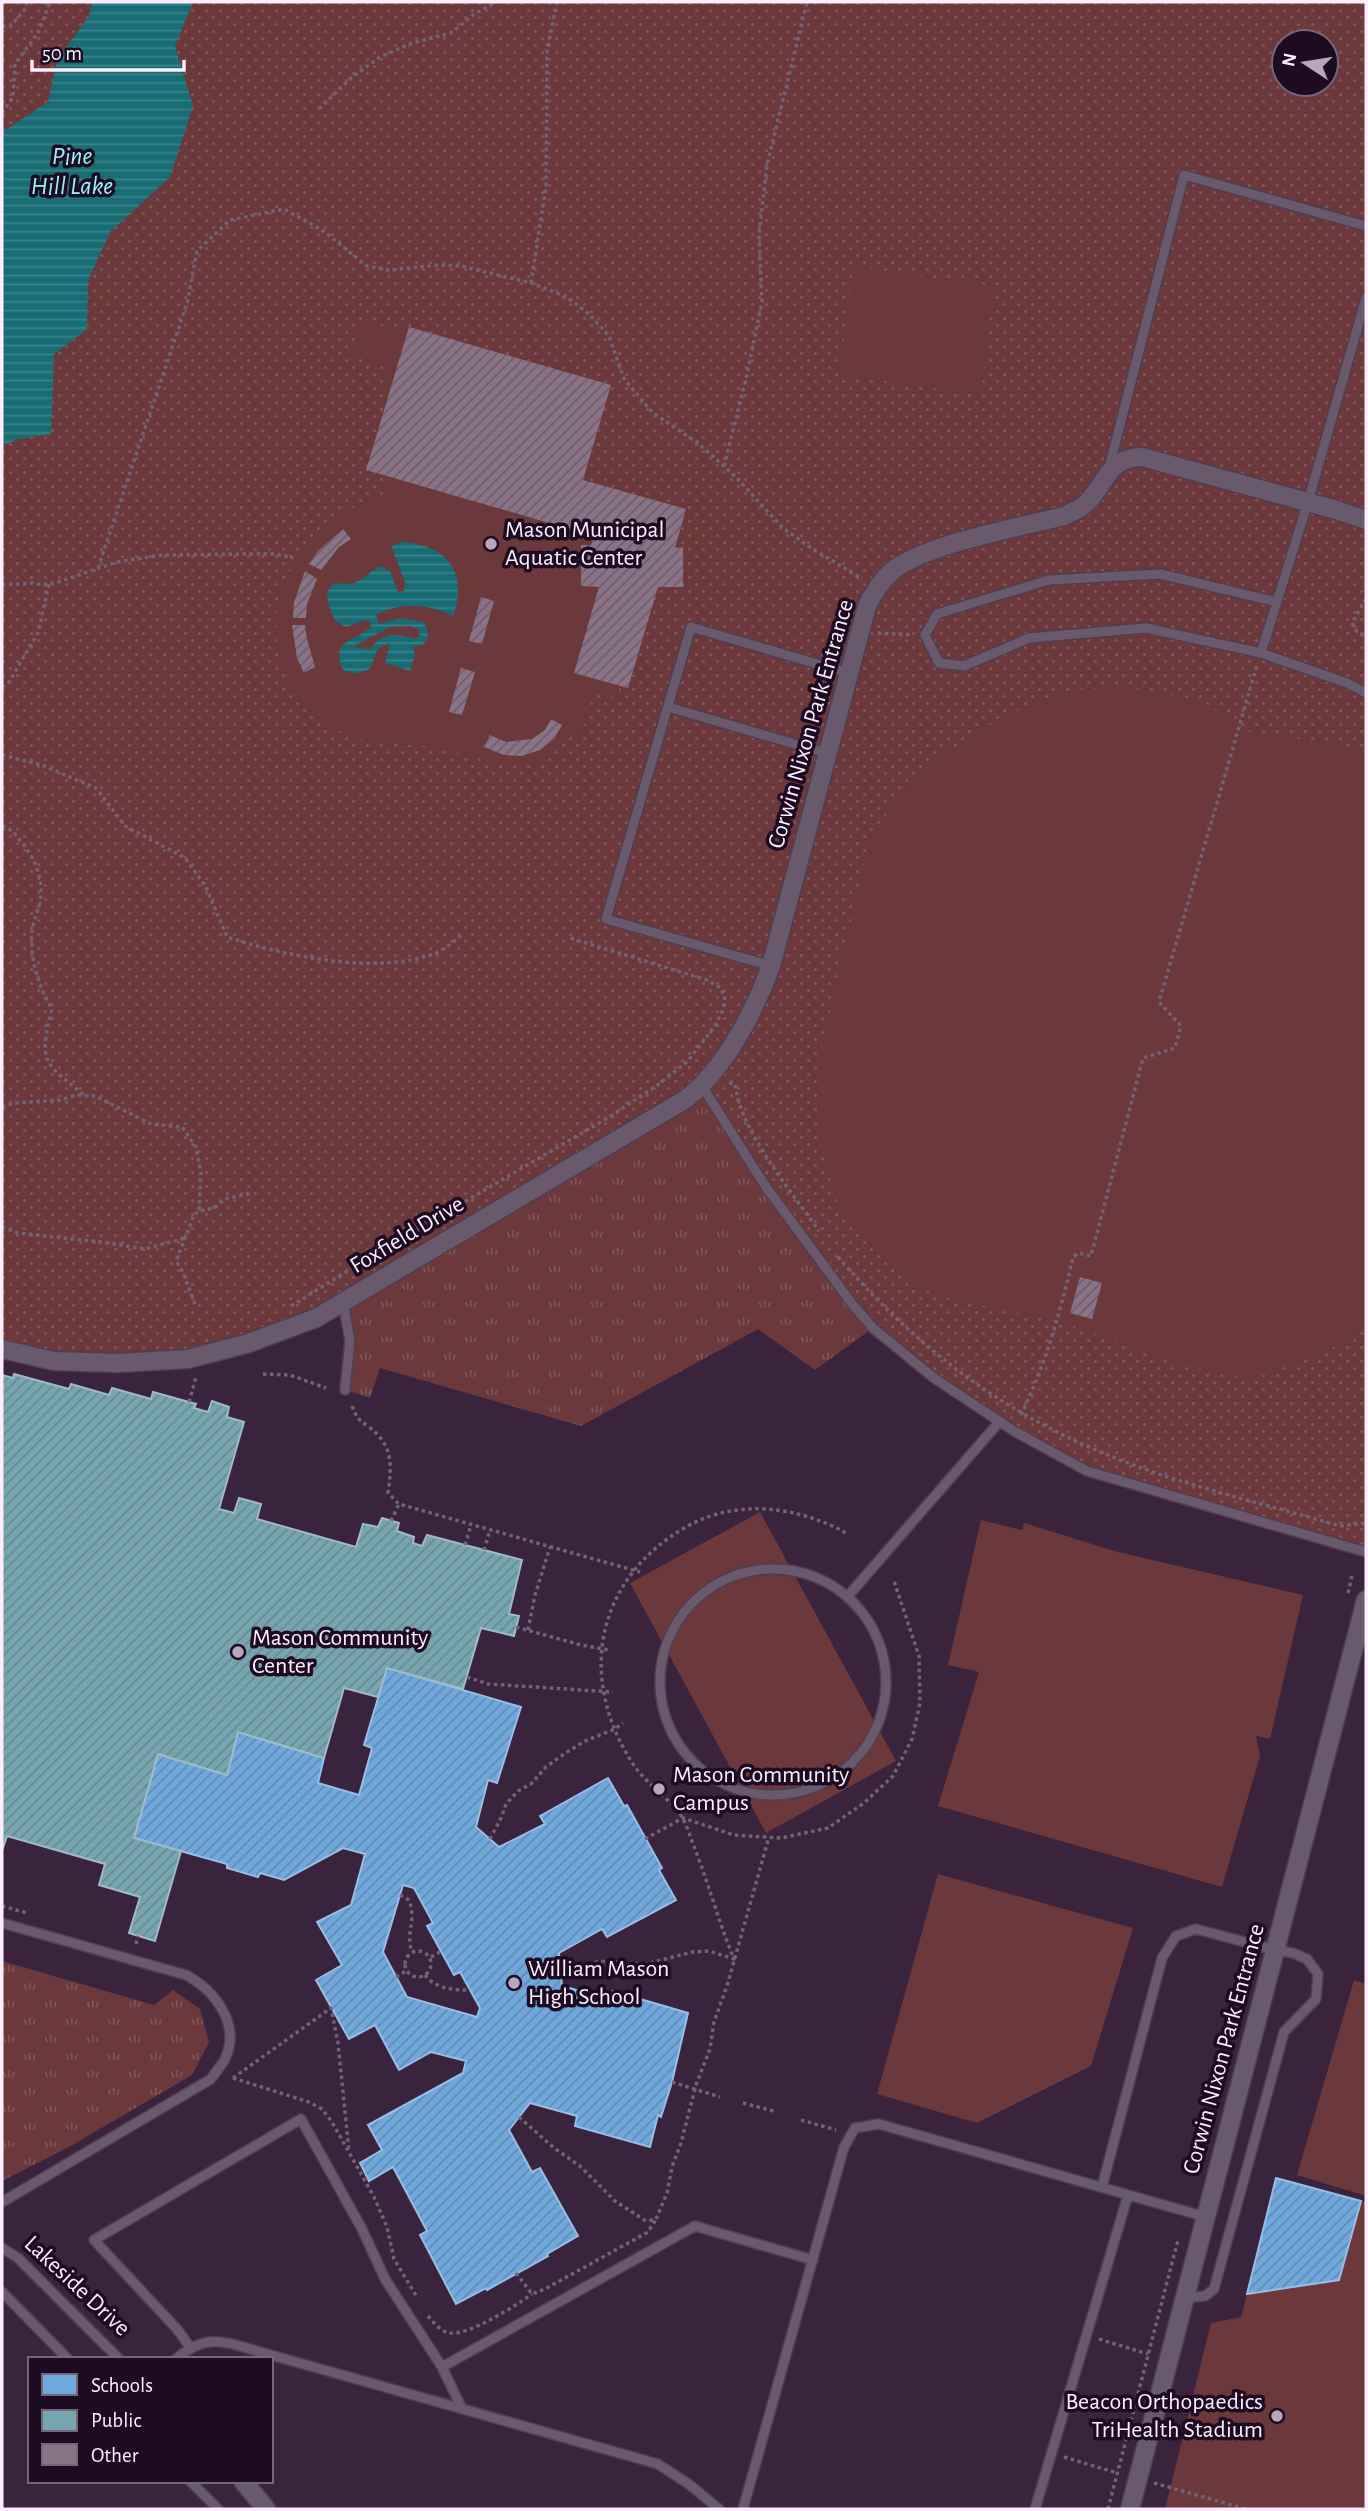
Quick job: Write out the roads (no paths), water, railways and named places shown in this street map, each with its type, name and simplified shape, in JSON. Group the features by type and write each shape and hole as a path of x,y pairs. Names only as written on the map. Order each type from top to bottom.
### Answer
{"street":[{"name":"Corwin Nixon Park Entrance","path":"762,991 771,967 867,606 877,588 892,572 917,557 946,547 1079,510 1091,499 1117,463 1128,458 1142,457 1366,520"},
{"name":"Foxfield Drive","path":"2,1349 54,1361 118,1363 188,1359 248,1343 316,1318 686,1099 702,1086 723,1060 762,991"},
{"name":"Corwin Nixon Park Entrance","path":"1130,2509 1366,1600"},
{"path":"245,2483 266,2509"}],"lane":[{"path":"1108,473 1184,175 1366,226"},
{"path":"1261,653 1308,502 1366,298"},
{"path":"1277,602 1160,574 1049,580 937,614 925,635 939,663 964,666 1029,638 1146,628 1261,653 1347,683 1366,693"},
{"path":"771,967 606,919 691,627 848,673"},
{"path":"668,707 826,753"},
{"path":"702,1086 766,1187 853,1305 873,1328 934,1378 1000,1421 1087,1471 1366,1552"},
{"path":"343,1301 350,1341 345,1390"},
{"path":"848,1596 1000,1421"},
{"path":"781,1568 817,1576 848,1596 870,1622 884,1655 887,1689 879,1724 861,1754 835,1777 804,1792 769,1796 735,1790 704,1774 678,1747 663,1714 658,1678 666,1642 684,1610 711,1585 745,1571 781,1568"},
{"path":"2,1923 186,1975 204,1984 228,2020 229,2039 225,2059 211,2079 2,2202"},
{"path":"1102,2187 1162,1958 1175,1936 1196,1929 1293,1953 1307,1959 1318,1974 1316,1999 1284,2032 1214,2289 1205,2295 1185,2298"},
{"path":"190,2347 177,2329 94,2240 301,2119 362,2229 385,2279 442,2367 461,2409"},
{"path":"743,2509 844,2147 855,2128 879,2124 1206,2217"},
{"path":"1035,2509 1128,2195"},
{"path":"442,2367 695,2226 813,2260"},
{"name":"Lakeside Drive","path":"2,2248 18,2258 117,2357"},
{"path":"2,2292 66,2357"},
{"path":"178,2357 190,2347 210,2340 237,2345 658,2464 719,2509"},
{"path":"192,2483 218,2509"}],"water":[{"name":"Pine Hill Lake","path":"92,2 193,2 175,46 193,106 170,177 110,232 88,281 87,329 54,354 51,434 18,439 2,446 2,132 48,102 57,60 89,16"},
{"path":"402,542 418,544 442,555 450,564 456,574 458,587 453,616 414,606 395,608 376,615 379,624 401,618 423,622 428,637 423,645 413,647 415,655 410,671 385,663 390,643 378,648 370,669 356,673 347,672 343,670 340,659 342,646 371,626 366,620 346,627 335,621 328,602 328,593 333,584 353,583 381,566 390,571 398,592 404,591 405,582 391,546","holes":["409,626 418,629 420,636 415,639 390,635 380,639 370,649 353,647 390,627"]}],"place":[{"name":"Mason Municipal Aquatic Center","path":"491,544"},
{"name":"Mason Community Center","path":"238,1652"},
{"name":"Mason Community Campus","path":"659,1789"},
{"name":"William Mason High School","path":"514,1983"},
{"name":"Beacon Orthopaedics TriHealth Stadium","path":"1277,2416"}]}
